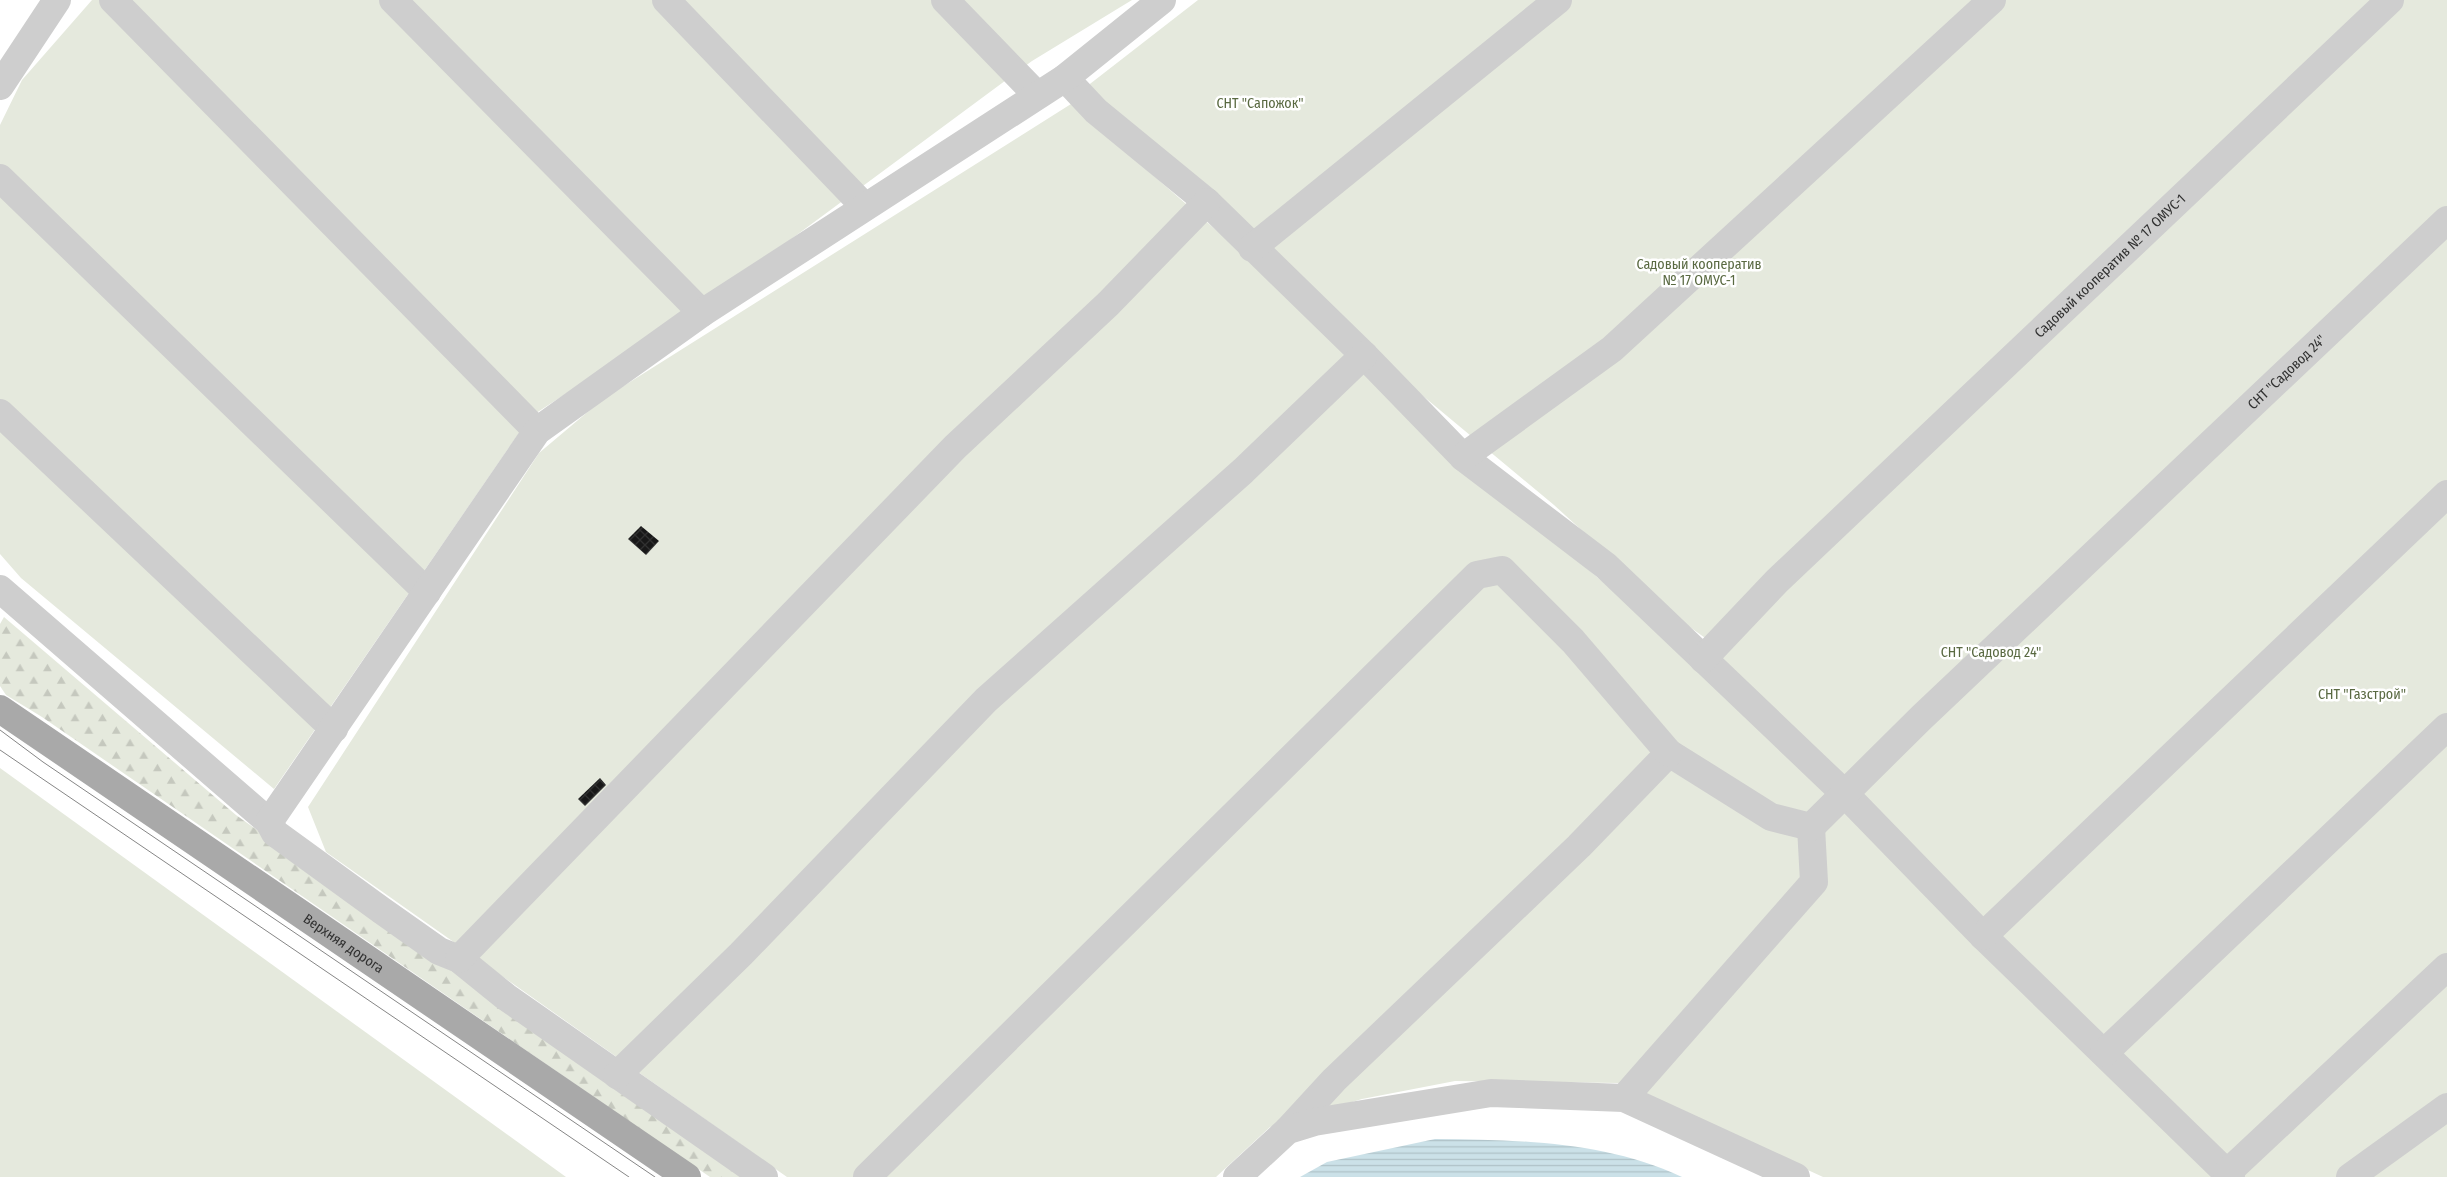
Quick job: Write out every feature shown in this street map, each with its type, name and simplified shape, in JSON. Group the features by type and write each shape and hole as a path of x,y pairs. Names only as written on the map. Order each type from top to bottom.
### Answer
{"main road":[{"name":"Верхняя дорога","path":"0,709 687,1177"}],"street":[{"path":"0,86 57,0"},
{"path":"113,0 537,431"},
{"path":"393,0 702,313"},
{"path":"666,0 865,207"},
{"path":"945,0 1037,95"},
{"path":"269,822 537,431 702,313 1065,78 1162,0"},
{"path":"1252,248 1558,0"},
{"path":"1463,457 1612,349 1992,0"},
{"name":"Садовый кооператив № 17 ОМУС-1","path":"1703,659 1784,574 2390,0"},
{"path":"1065,78 1096,111 1207,202 1252,248 1364,355 1463,457 1606,566 1844,793 1983,936 2229,1175 2447,967"},
{"path":"0,178 427,592"},
{"path":"459,960 955,446 1108,304 1207,202"},
{"name":"СНТ \"Садовод 24\"","path":"1812,827 1844,793 2447,220"},
{"path":"616,1075 741,954 986,700 1243,471 1364,355"},
{"path":"0,413 334,729"},
{"path":"1983,936 2447,494"},
{"path":"867,1177 1477,575 1502,570 1573,641 1669,753 1771,817 1812,827 1814,882 1624,1098"},
{"path":"0,589 269,822 275,833 439,951 459,960 506,997 764,1177"},
{"path":"2104,1053 2447,728"},
{"path":"1237,1177 1288,1130 1341,1073 1579,846 1669,753"},
{"path":"1288,1130 1314,1122 1491,1092 1624,1098 1796,1177"},
{"path":"2350,1177 2447,1106"}],"green space":[{"path":"92,0 1132,0 1032,61 702,305 530,417 274,789 21,578 0,554 0,125 22,80"},
{"name":"СНТ \"Сапожок\"","path":"1198,0 1546,0 1257,237 1086,87"},
{"name":"Садовый кооператив № 17 ОМУС-1","path":"1569,0 2377,0 1708,640 1680,620 1554,505 1399,376 1269,246"},
{"name":"СНТ \"Садовод 24\"","path":"2404,0 2447,0 2447,481 1980,923 1722,667 1718,650"},
{"path":"1071,104 1239,250 1526,517 1700,664 2214,1177 1823,1177 1620,1083 1455,1081 1362,1099 1270,1127 1216,1177 787,1177 326,852 308,807 539,453 603,399"},
{"name":"СНТ \"Газстрой\"","path":"2447,509 2447,716 2104,1042 1997,939"},
{"path":"4,617 236,815 748,1177 710,1177 42,717 6,695 0,686 0,624"},
{"path":"2447,743 2447,1097 2337,1177 2238,1177 2118,1058"},
{"path":"0,768 566,1177 0,1177"},
{"path":"2447,1119 2447,1177 2368,1177"}],"water":[{"path":"1435,1139 1530,1142 1592,1149 1652,1165 1682,1177 1300,1177 1327,1162"}],"building":[{"path":"641,526 659,541 646,555 628,539"},
{"path":"600,778 606,785 585,806 578,799"}],"tram line":[{"path":"0,730 43,762 655,1177"},
{"path":"0,750 629,1177"}]}
